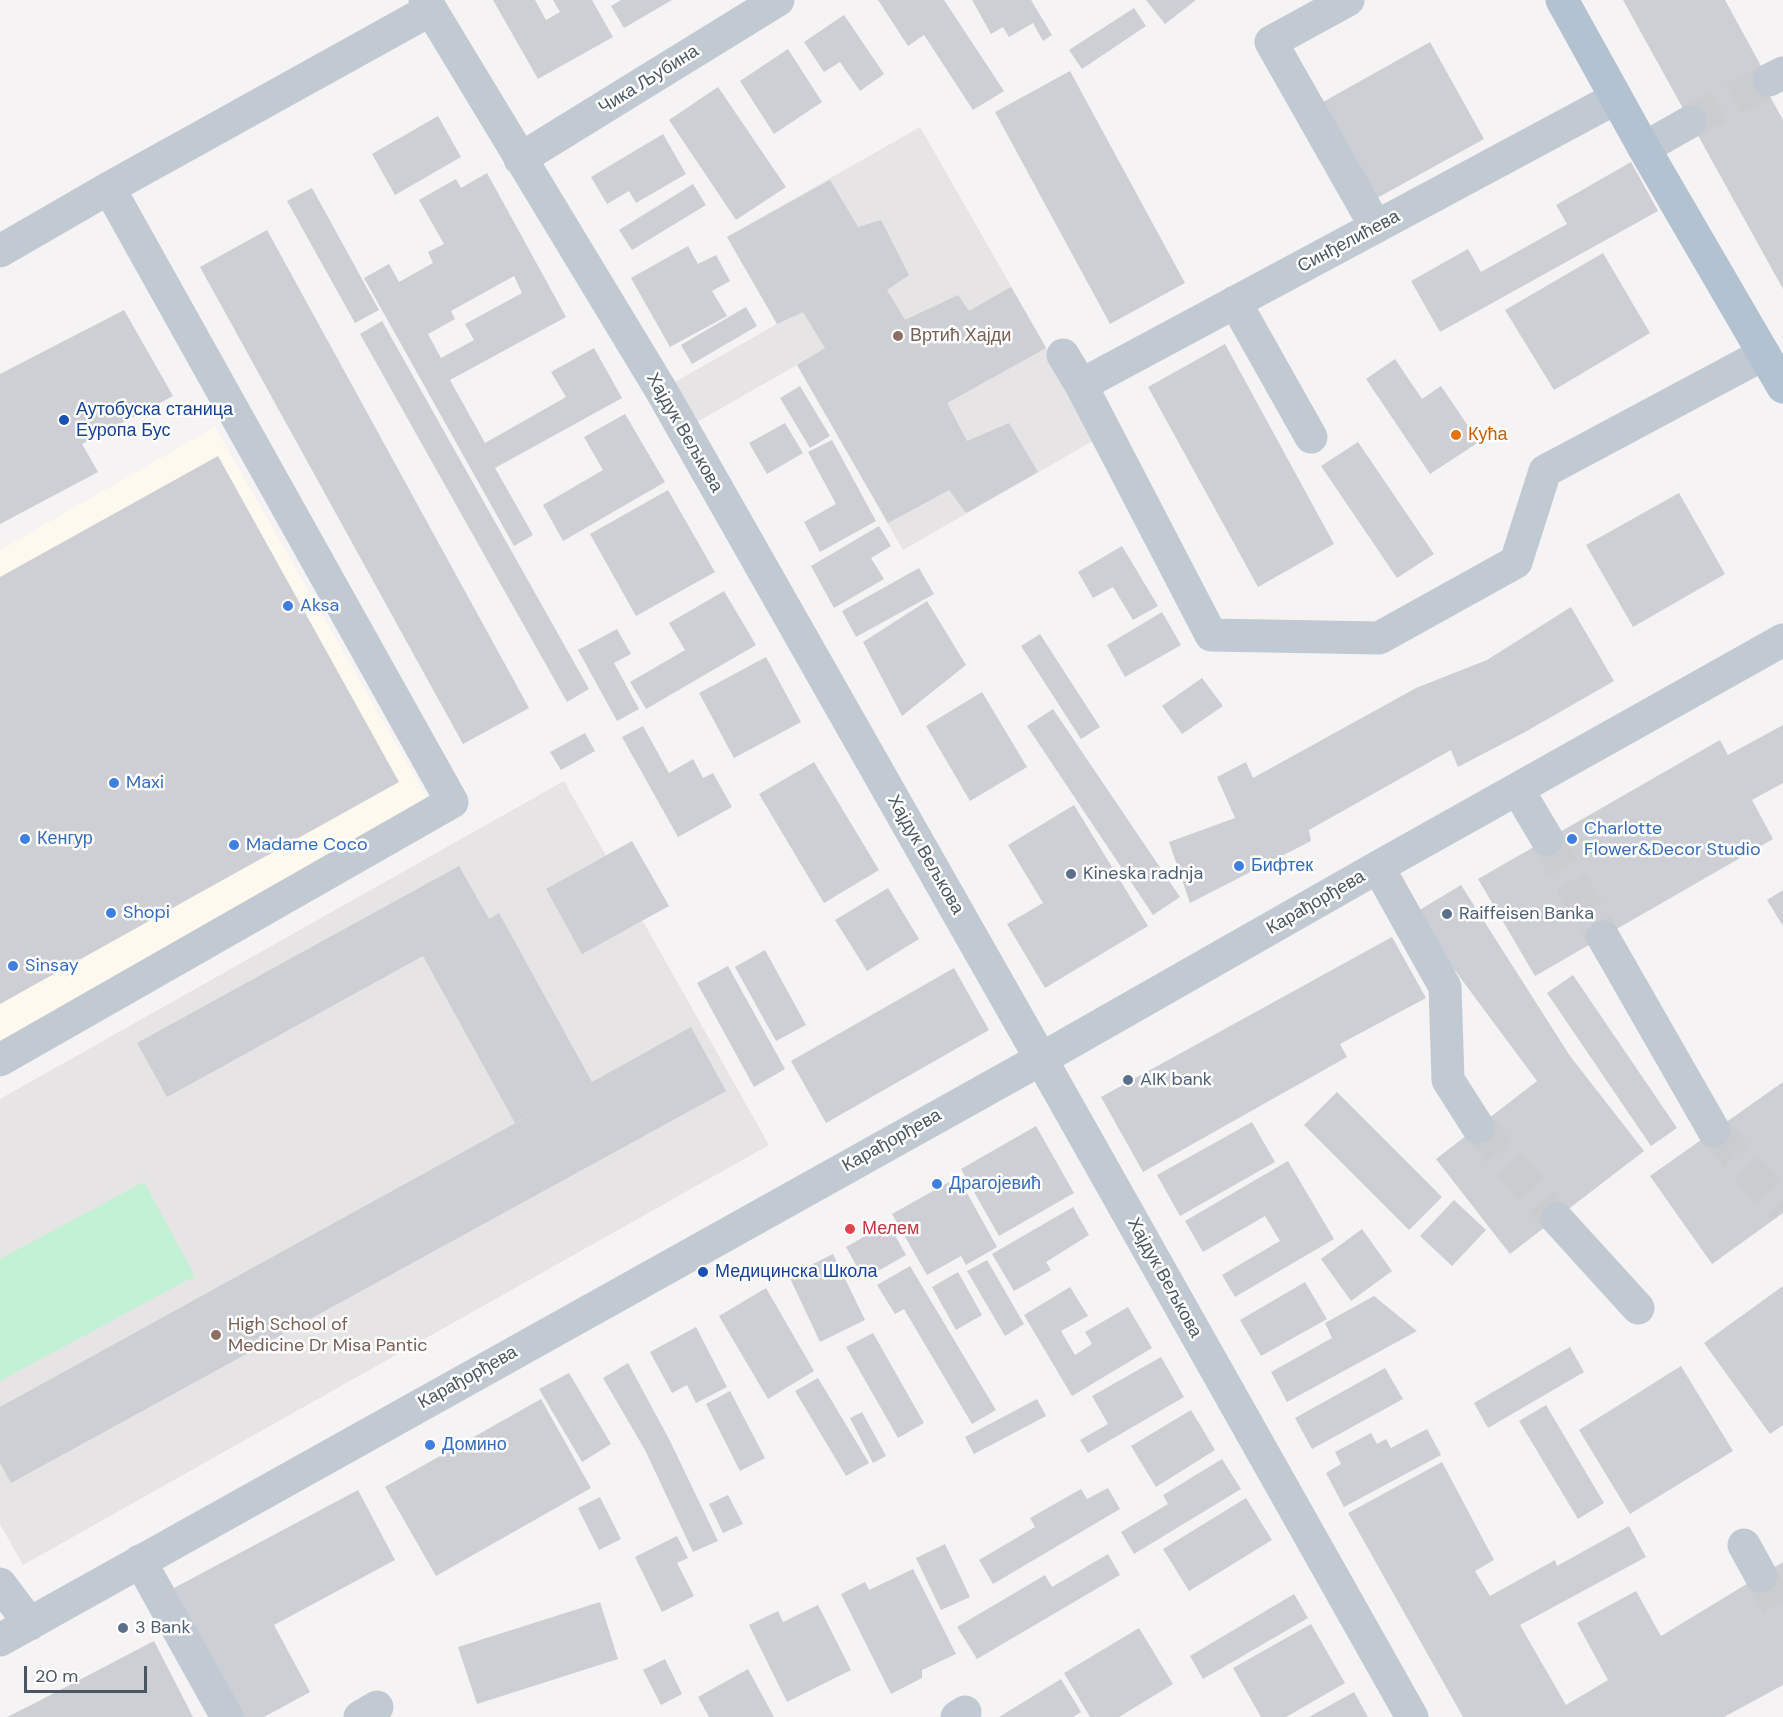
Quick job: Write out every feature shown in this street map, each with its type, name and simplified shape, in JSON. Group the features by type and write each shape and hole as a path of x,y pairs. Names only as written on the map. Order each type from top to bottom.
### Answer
{"main road":[{"path":"1562,0 1644,148 1783,387"}],"street":[{"name":"Чика Љубина","path":"520,159 778,0"},
{"path":"1348,0 1271,42 1376,227"},
{"name":"Хајдук Вељкова","path":"428,5 661,390 1412,1717"},
{"path":"0,251 428,5"},
{"name":"Синђелићева","path":"1081,385 1616,98"},
{"path":"1644,148 1690,122"},
{"path":"0,1060 452,802 109,188"},
{"path":"1235,302 1311,437"},
{"path":"1063,355 1081,385 1211,635 1379,638 1516,562 1545,471 1764,354"},
{"name":"Карађорђева","path":"0,1640 1041,1059 1783,640"},
{"path":"1518,790 1547,839"},
{"path":"1378,867 1445,987 1448,1080 1478,1127"},
{"path":"1603,937 1714,1131"},
{"path":"1557,1219 1638,1308"},
{"path":"1744,1545 1761,1576"},
{"path":"140,1561 227,1717"},
{"path":"0,1584 30,1624"}],"shaded area":[{"name":"Вртић Хајди","path":"920,127 1098,438 903,550 797,365 683,430 661,390 777,324 727,237"},
{"path":"215,427 427,798 0,1042 0,550"},
{"name":"High School of Medicine Dr Misa Pantic","path":"564,781 769,1145 23,1565 0,1524 0,1099"}],"green space":[{"path":"144,1182 195,1276 0,1381 0,1259"}],"building":[{"path":"493,0 535,0 546,20 560,12 553,0 592,0 613,37 538,79"},
{"path":"621,0 672,0 624,28 611,6"},
{"path":"878,0 944,0 1004,91 973,110 924,35 908,46"},
{"path":"972,0 1031,0 1052,35 1043,41 1033,23 1009,37 1003,27 991,34"},
{"path":"1146,0 1196,0 1165,24"},
{"path":"1623,0 1725,0 1772,86 1766,89 1783,120 1783,289"},
{"path":"1134,8 1146,26 1082,69 1069,50"},
{"path":"844,15 884,74 860,91 840,62 824,72 804,42"},
{"path":"1430,42 1484,139 1377,198 1323,102"},
{"path":"788,49 822,102 774,134 740,81"},
{"path":"1070,71 1185,283 1110,324 995,112"},
{"path":"718,87 786,187 736,220 669,120"},
{"path":"438,116 461,157 395,195 372,154"},
{"path":"663,134 686,174 636,203 629,191 607,204 591,177"},
{"path":"1631,162 1658,211 1440,332 1411,281 1468,249 1481,272 1567,224 1556,205"},
{"path":"487,173 566,317 450,380 485,443 566,397 551,372 594,348 622,398 495,468 533,535 514,546 364,278 389,264 399,282 433,263 428,252 444,244 419,200 456,179 461,188","holes":["514,276 522,293 465,324 474,340 441,358 428,334 455,319 451,311"]},
{"path":"830,180 858,227 881,220 909,275 887,290 905,320 958,295 969,311 1011,287 1046,348 947,403 967,441 1009,423 1038,472 966,513 949,490 888,523 797,365 825,348 803,312 777,324 727,237"},
{"path":"693,184 706,205 632,250 619,230"},
{"path":"312,188 379,310 355,323 287,201"},
{"path":"267,230 529,708 463,744 200,267"},
{"path":"688,246 698,264 716,255 730,281 712,291 727,316 670,347 631,278"},
{"path":"1603,253 1650,333 1554,390 1505,310"},
{"path":"746,307 757,326 692,364 681,345"},
{"name":"Аутобуска станица Еуропа Бус","path":"124,310 173,396 82,444 98,472 0,524 0,374"},
{"path":"382,321 589,689 567,702 360,334"},
{"path":"1225,344 1334,544 1258,587 1148,387"},
{"path":"1395,359 1422,399 1441,386 1479,442 1430,474 1366,379"},
{"path":"800,386 830,436 810,448 780,398"},
{"path":"625,414 665,482 563,541 543,505 603,470 584,437"},
{"path":"785,423 803,453 767,474 749,443"},
{"path":"832,440 876,521 820,552 804,522 836,504 808,452"},
{"path":"1358,442 1434,554 1397,578 1321,466"},
{"path":"218,456 399,782 0,1004 0,577"},
{"path":"668,490 715,572 636,616 590,534"},
{"path":"1679,493 1725,574 1633,627 1586,545"},
{"path":"879,526 891,546 871,558 884,579 834,608 811,566"},
{"path":"1122,546 1158,606 1133,620 1113,587 1093,598 1078,572"},
{"path":"919,568 934,594 856,637 842,611"},
{"path":"724,591 756,645 646,709 630,682 685,650 669,623"},
{"path":"927,601 966,665 902,716 863,642"},
{"path":"1571,607 1614,681 1458,767 1451,750 1309,830 1311,841 1190,903 1169,842 1235,818 1217,777 1246,762 1253,778 1416,688 1487,660"},
{"path":"1162,612 1181,645 1125,677 1107,645"},
{"path":"617,629 631,654 614,663 639,709 617,721 578,650"},
{"path":"1040,634 1100,727 1081,739 1021,646"},
{"path":"766,657 801,722 734,758 699,693"},
{"path":"1202,678 1223,706 1182,734 1162,706"},
{"path":"982,692 1027,767 970,801 926,726"},
{"path":"1053,709 1180,897 1153,915 1027,726"},
{"path":"1783,725 1783,783 1752,800 1773,839 1535,976 1478,879 1720,740 1728,755"},
{"path":"643,726 669,773 693,759 703,778 713,773 732,807 678,837 622,737"},
{"path":"585,733 595,751 561,770 550,752"},
{"path":"814,762 879,870 824,903 759,794"},
{"name":"Kineska radnja","path":"1074,805 1148,926 1045,988 1007,924 1043,903 1008,845"},
{"path":"632,841 669,906 582,954 546,889"},
{"path":"459,866 489,919 499,913 592,1082 691,1027 726,1091 11,1483 0,1463 0,1407 570,1093 515,1123 423,956 167,1097 137,1043"},
{"path":"1461,885 1570,1056 1644,1151 1510,1254 1436,1159 1537,1081 1413,914"},
{"path":"888,888 919,939 867,971 835,920"},
{"path":"1783,890 1783,926 1767,900"},
{"path":"1392,937 1426,998 1340,1044 1347,1057 1143,1172 1101,1097"},
{"path":"765,950 806,1025 776,1041 735,967"},
{"path":"728,966 785,1069 754,1087 697,983"},
{"path":"954,968 989,1030 826,1123 791,1061"},
{"path":"1573,975 1677,1128 1651,1146 1547,993"},
{"path":"1783,1082 1783,1213 1712,1264 1650,1176"},
{"path":"1337,1092 1442,1197 1409,1230 1304,1125"},
{"path":"1252,1122 1275,1162 1180,1216 1157,1175"},
{"path":"1036,1126 1074,1193 999,1236 961,1169"},
{"path":"1288,1161 1334,1239 1235,1297 1222,1275 1280,1241 1265,1216 1203,1252 1185,1221"},
{"path":"958,1177 997,1247 966,1265 961,1256 927,1275 892,1214"},
{"path":"1454,1200 1486,1230 1452,1266 1420,1236"},
{"path":"1073,1207 1089,1235 1046,1262 1051,1270 1014,1291 992,1254"},
{"path":"888,1223 906,1255 864,1279 846,1247"},
{"path":"1362,1229 1392,1271 1351,1301 1321,1259"},
{"path":"833,1254 865,1320 820,1342 789,1276"},
{"path":"987,1260 1024,1324 1005,1336 967,1271"},
{"path":"910,1266 996,1410 972,1424 904,1309 895,1314 877,1285"},
{"path":"958,1272 982,1315 956,1330 932,1287"},
{"path":"1305,1282 1327,1319 1261,1356 1240,1320"},
{"path":"1783,1286 1783,1425 1770,1434 1704,1343"},
{"path":"1070,1287 1088,1316 1061,1331 1075,1355 1092,1344 1085,1332 1128,1307 1152,1348 1072,1396 1024,1315"},
{"path":"766,1288 814,1371 768,1399 719,1316"},
{"path":"1374,1296 1417,1331 1287,1402 1271,1372 1332,1338 1325,1323"},
{"path":"696,1327 727,1387 696,1403 687,1385 672,1393 650,1352"},
{"path":"873,1333 924,1423 898,1438 846,1347"},
{"path":"1570,1347 1584,1372 1488,1428 1474,1403"},
{"path":"1161,1357 1184,1397 1088,1453 1080,1440 1108,1424 1092,1396"},
{"path":"628,1363 669,1439 718,1541 693,1552 645,1450 603,1378"},
{"path":"1681,1366 1733,1451 1630,1514 1579,1430"},
{"path":"1385,1368 1403,1399 1312,1449 1295,1418"},
{"path":"569,1373 611,1444 582,1462 539,1389"},
{"path":"818,1378 869,1463 846,1476 795,1391"},
{"path":"730,1391 765,1458 740,1471 706,1404"},
{"path":"541,1399 591,1488 436,1576 385,1487"},
{"path":"1037,1399 1046,1416 974,1454 965,1437"},
{"path":"1546,1405 1604,1503 1578,1519 1519,1421"},
{"path":"1191,1410 1215,1450 1156,1487 1131,1446"},
{"path":"862,1412 886,1456 873,1463 850,1418"},
{"path":"1427,1429 1441,1455 1344,1507 1326,1473 1341,1464 1335,1452 1371,1433 1377,1444 1386,1439 1391,1448"},
{"path":"1222,1459 1241,1489 1134,1554 1121,1532 1168,1504 1163,1495"},
{"path":"1442,1462 1494,1560 1475,1571 1490,1596 1555,1560 1557,1566 1629,1526 1646,1557 1520,1625 1566,1705 1608,1680 1577,1623 1636,1591 1661,1636 1783,1562 1783,1685 1724,1717 1463,1717 1348,1513"},
{"path":"1108,1488 1120,1509 993,1584 979,1560 1035,1527 1030,1518 1081,1489 1087,1499"},
{"path":"358,1490 395,1560 274,1625 310,1692 264,1717 243,1717 174,1588"},
{"path":"728,1495 743,1524 723,1533 709,1504"},
{"path":"600,1497 621,1539 599,1550 578,1508"},
{"path":"1246,1498 1272,1540 1189,1591 1163,1549"},
{"path":"677,1536 688,1558 677,1563 694,1596 662,1612 635,1557"},
{"path":"945,1544 970,1597 941,1610 916,1558"},
{"path":"1108,1554 1120,1575 977,1659 957,1627 1045,1575 1052,1587"},
{"path":"913,1569 956,1654 922,1670 922,1678 891,1694 841,1594 865,1582 869,1590"},
{"path":"1294,1594 1308,1618 1203,1679 1190,1656"},
{"path":"600,1602 618,1659 477,1704 458,1647"},
{"path":"818,1605 851,1670 787,1702 749,1625 778,1611 783,1622"},
{"path":"1311,1624 1345,1683 1286,1717 1261,1717 1233,1668"},
{"path":"1139,1628 1173,1684 1119,1717 1090,1717 1064,1673"},
{"path":"154,1641 193,1717 7,1717 37,1702"},
{"path":"665,1659 682,1694 661,1705 643,1670"},
{"path":"748,1669 774,1717 709,1717 698,1697"},
{"path":"1061,1679 1081,1712 1073,1717 999,1717"},
{"path":"1354,1692 1368,1717 1309,1717"}],"tunnel":[{"path":"1690,122 1769,80"},
{"path":"1547,839 1603,937"},
{"path":"1478,1127 1557,1219"},
{"path":"1714,1131 1783,1208"},
{"path":"1761,1576 1783,1613"}],"place":[{"name":"Вртић Хајди","path":"898,336"},
{"name":"Аутобуска станица Еуропа Бус","path":"64,420"},
{"name":"Кућа","path":"1456,435"},
{"name":"Aksa","path":"288,606"},
{"name":"Maxi","path":"114,783"},
{"name":"Кенгур","path":"25,839"},
{"name":"Charlotte Flower&Decor Studio","path":"1572,839"},
{"name":"Madame Coco","path":"234,845"},
{"name":"Бифтек","path":"1239,866"},
{"name":"Kineska radnja","path":"1071,874"},
{"name":"Shopi","path":"111,913"},
{"name":"Raiffeisen Banka","path":"1447,914"},
{"name":"Sinsay","path":"13,966"},
{"name":"AIK bank","path":"1128,1080"},
{"name":"Драгојевић","path":"937,1184"},
{"name":"Мелем","path":"850,1229"},
{"name":"Медицинска Школа","path":"703,1272"},
{"name":"High School of Medicine Dr Misa Pantic","path":"216,1335"},
{"name":"Домино","path":"430,1445"},
{"name":"3 Bank","path":"123,1628"}]}
